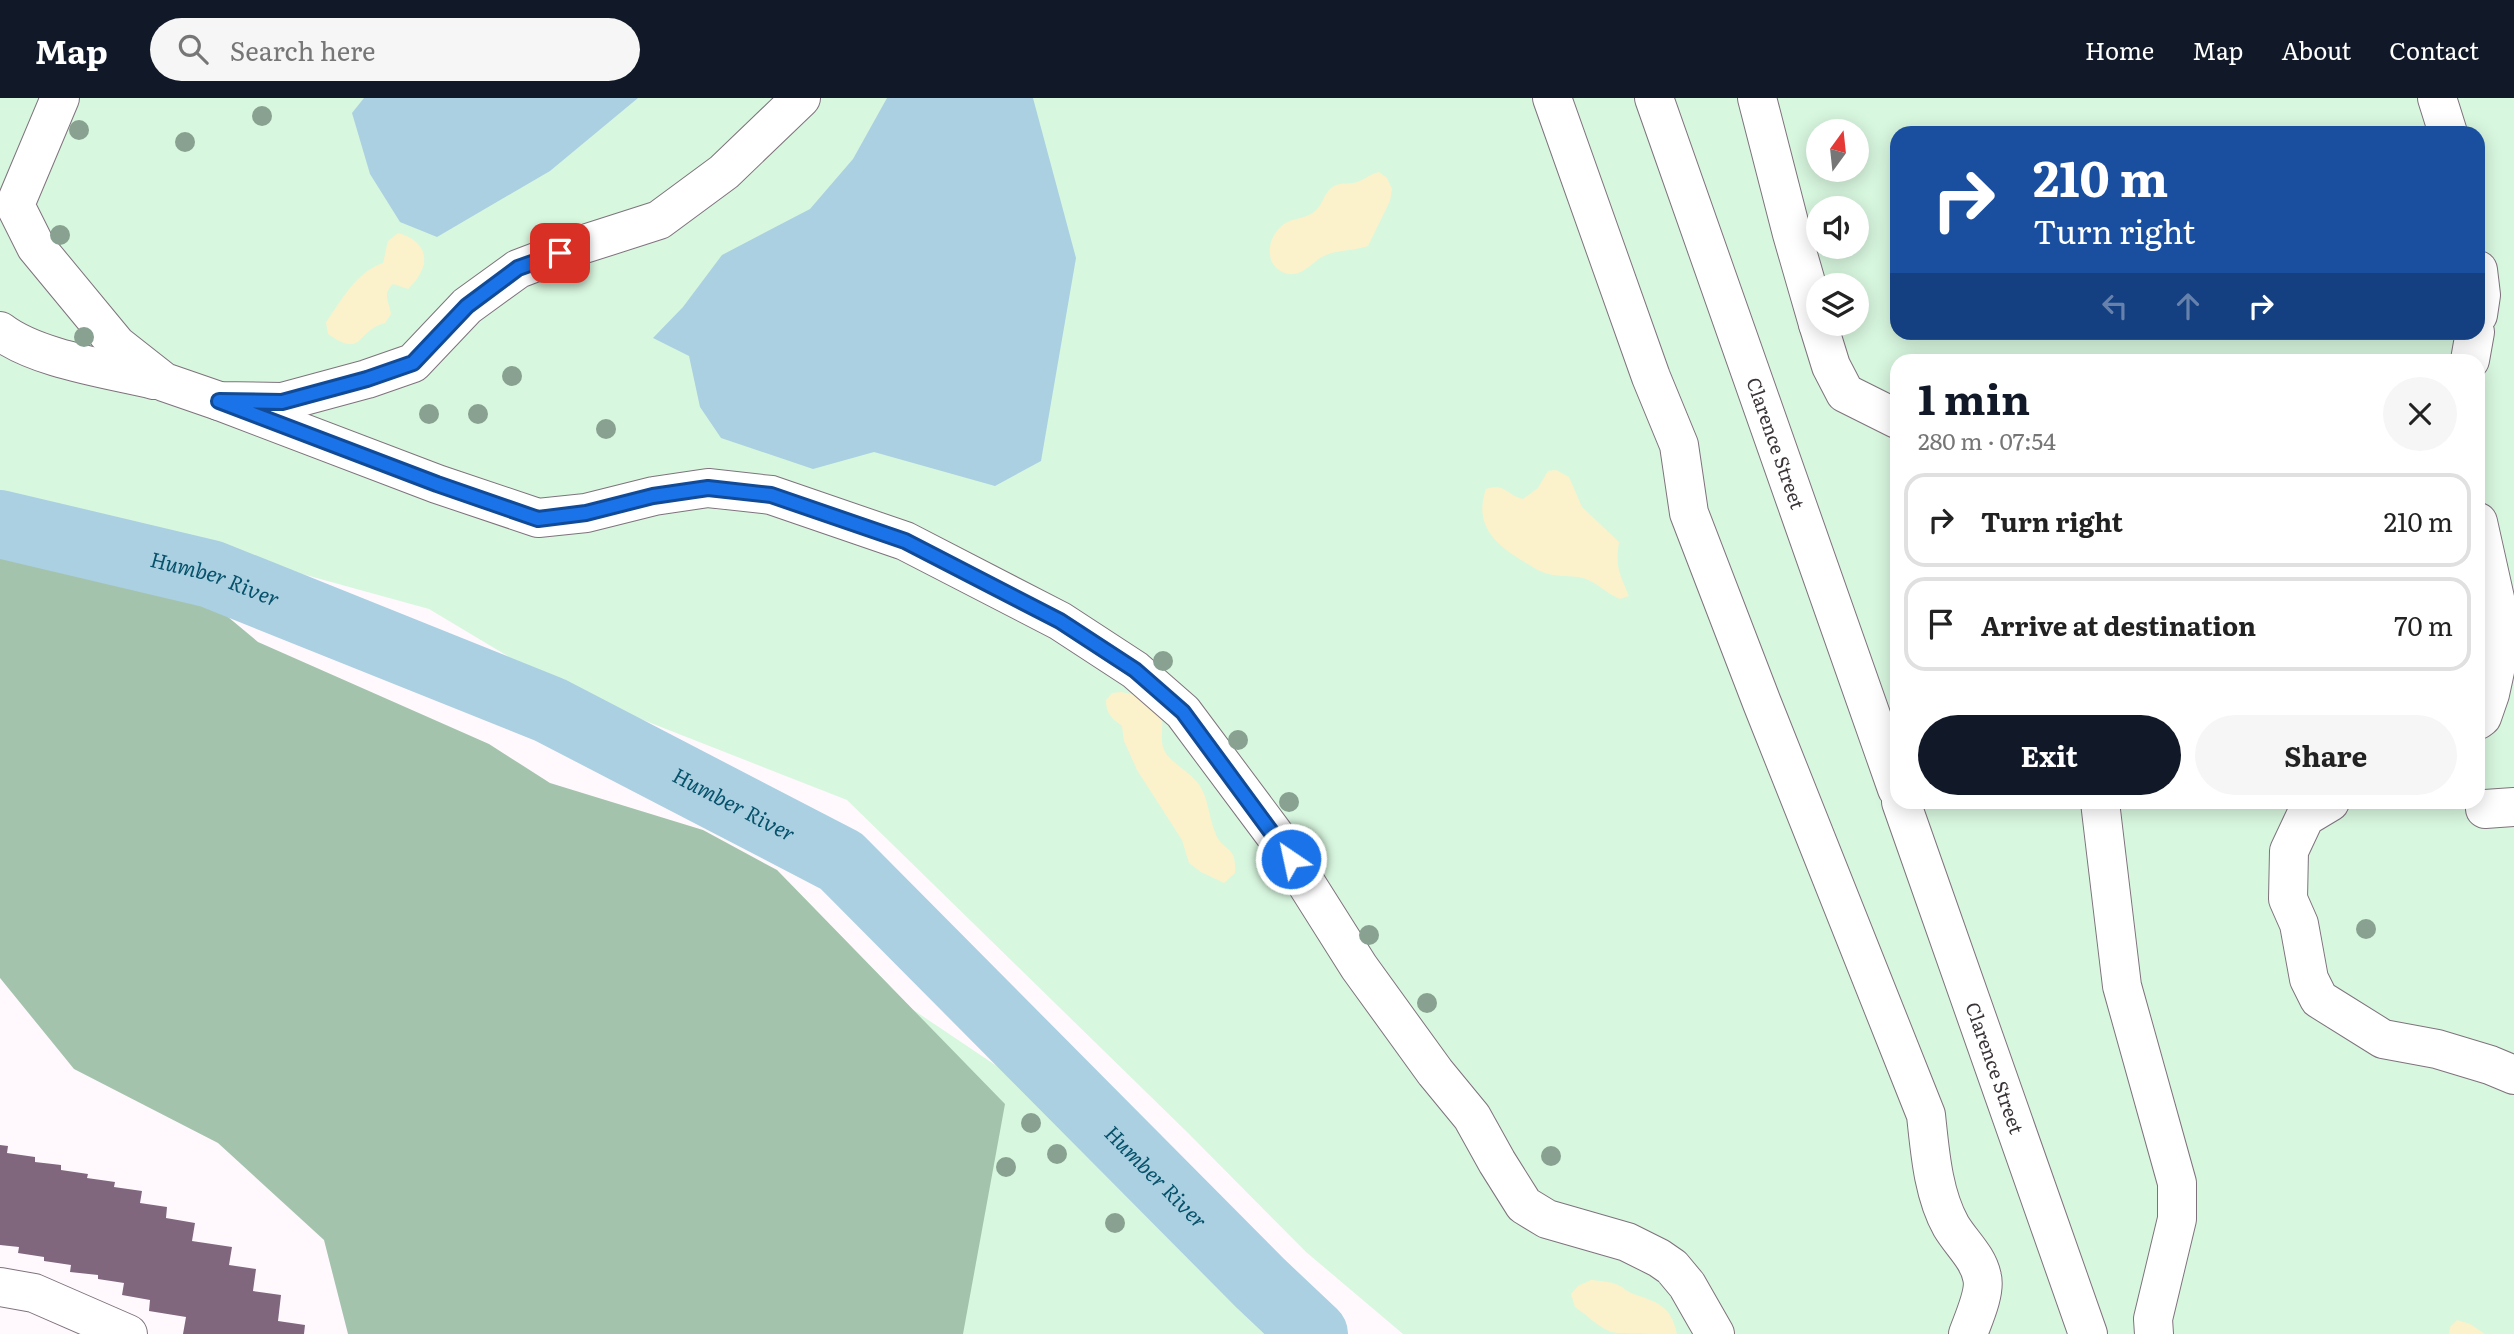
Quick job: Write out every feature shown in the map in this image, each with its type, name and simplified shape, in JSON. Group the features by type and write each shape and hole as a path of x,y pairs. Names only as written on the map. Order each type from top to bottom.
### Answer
{"street":[{"path":"60,98 7,212 117,345 164,382 538,519 586,513 653,496 708,488 771,495 905,541 1060,621 1135,670 1183,712 1280,842 1373,986 1435,1072 1472,1117 1524,1205 1547,1219 1627,1242 1659,1258 1672,1267 1687,1285 1716,1334"},
{"path":"219,401 282,402 367,379 413,363 467,306 518,268 581,244 659,220 724,172 801,98"},
{"path":"1552,98 1651,377 1679,445 1689,513 1926,1115 1930,1160 1951,1225 1973,1255 1983,1279 1977,1311 1968,1334"},
{"name":"Clarence Street","path":"1654,98 1890,769"},
{"path":"1757,98 1806,282"},
{"path":"2437,98 2446,126"},
{"path":"0,331 7,337 45,354 173,385"},
{"path":"1822,336 1831,366 1845,393 1890,416"},
{"path":"2485,555 2502,634 2485,708"},
{"name":"Clarence Street","path":"1903,809 2088,1334"},
{"path":"2101,809 2122,985 2177,1183 2177,1219 2153,1319 2154,1334"},
{"path":"2318,809 2305,817 2289,851 2288,899 2299,924 2309,979 2319,999 2384,1039 2437,1049 2514,1074"},
{"path":"0,1287 34,1293 78,1323 128,1334"}],"green space":[{"path":"0,98 2514,98 2514,1334 1403,1334 1306,1252 847,800 559,687 429,609 0,491"},
{"path":"0,544 210,602 258,642 489,744 550,783 703,830 777,870 1005,1104 963,1334 348,1334 324,1240 218,1143 74,1069 0,978"},
{"path":"664,821 777,870 912,1009 1043,1097 1143,1186 1298,1334 906,1334"}],"sand":[{"path":"1379,172 1387,178 1392,189 1390,201 1368,246 1330,253 1294,274 1287,274 1276,267 1270,257 1270,247 1280,228 1314,212 1329,190 1335,186 1354,183"},
{"path":"398,233 409,237 422,249 424,264 416,281 408,289 393,284 387,294 391,314 385,323 375,327 359,341 348,344 328,334 326,322 344,296 365,273 383,263 388,241"},
{"path":"1556,470 1569,477 1582,507 1619,542 1618,565 1629,596 1620,599 1583,578 1554,575 1538,570 1502,547 1488,531 1482,512 1486,489 1502,488 1523,499 1538,488 1548,471"},
{"path":"1121,692 1145,698 1158,708 1165,752 1201,788 1218,839 1234,857 1235,873 1224,883 1189,863 1182,840 1137,770 1124,741 1122,726 1112,718 1107,708 1106,700 1112,693"},
{"path":"1591,1280 1615,1284 1655,1302 1671,1316 1677,1334 1616,1333 1602,1327 1575,1307 1571,1294 1578,1286"},
{"path":"2457,1320 2470,1324 2485,1334 2449,1334 2450,1327"}],"water":[{"path":"364,98 638,98 550,171 437,237 400,222 370,174 352,113"},
{"path":"887,98 1033,98 1076,258 1041,461 995,486 874,452 813,469 721,438 700,407 689,356 653,338 683,307 722,255 810,209 853,159"}],"building":[{"path":"0,1145 8,1146 7,1153 35,1157 35,1162 61,1165 61,1170 88,1174 87,1178 115,1182 114,1187 142,1191 140,1203 167,1207 166,1218 195,1223 192,1241 232,1247 229,1265 256,1269 253,1291 281,1295 278,1321 305,1325 304,1334 183,1334 186,1317 149,1311 150,1300 122,1295 124,1283 98,1279 98,1275 70,1272 71,1265 44,1261 44,1257 18,1253 19,1247 0,1245"}],"waterway":[{"name":"Humber River","path":"0,524 211,574 550,710 841,861 1260,1283 1314,1334"}],"route":[{"path":"560,253 518,268 467,306 413,363 367,379 282,402 219,401 437,484 538,519 586,513 653,496 708,488 771,495 905,541 1060,621 1135,670 1183,712 1291,859"}]}
